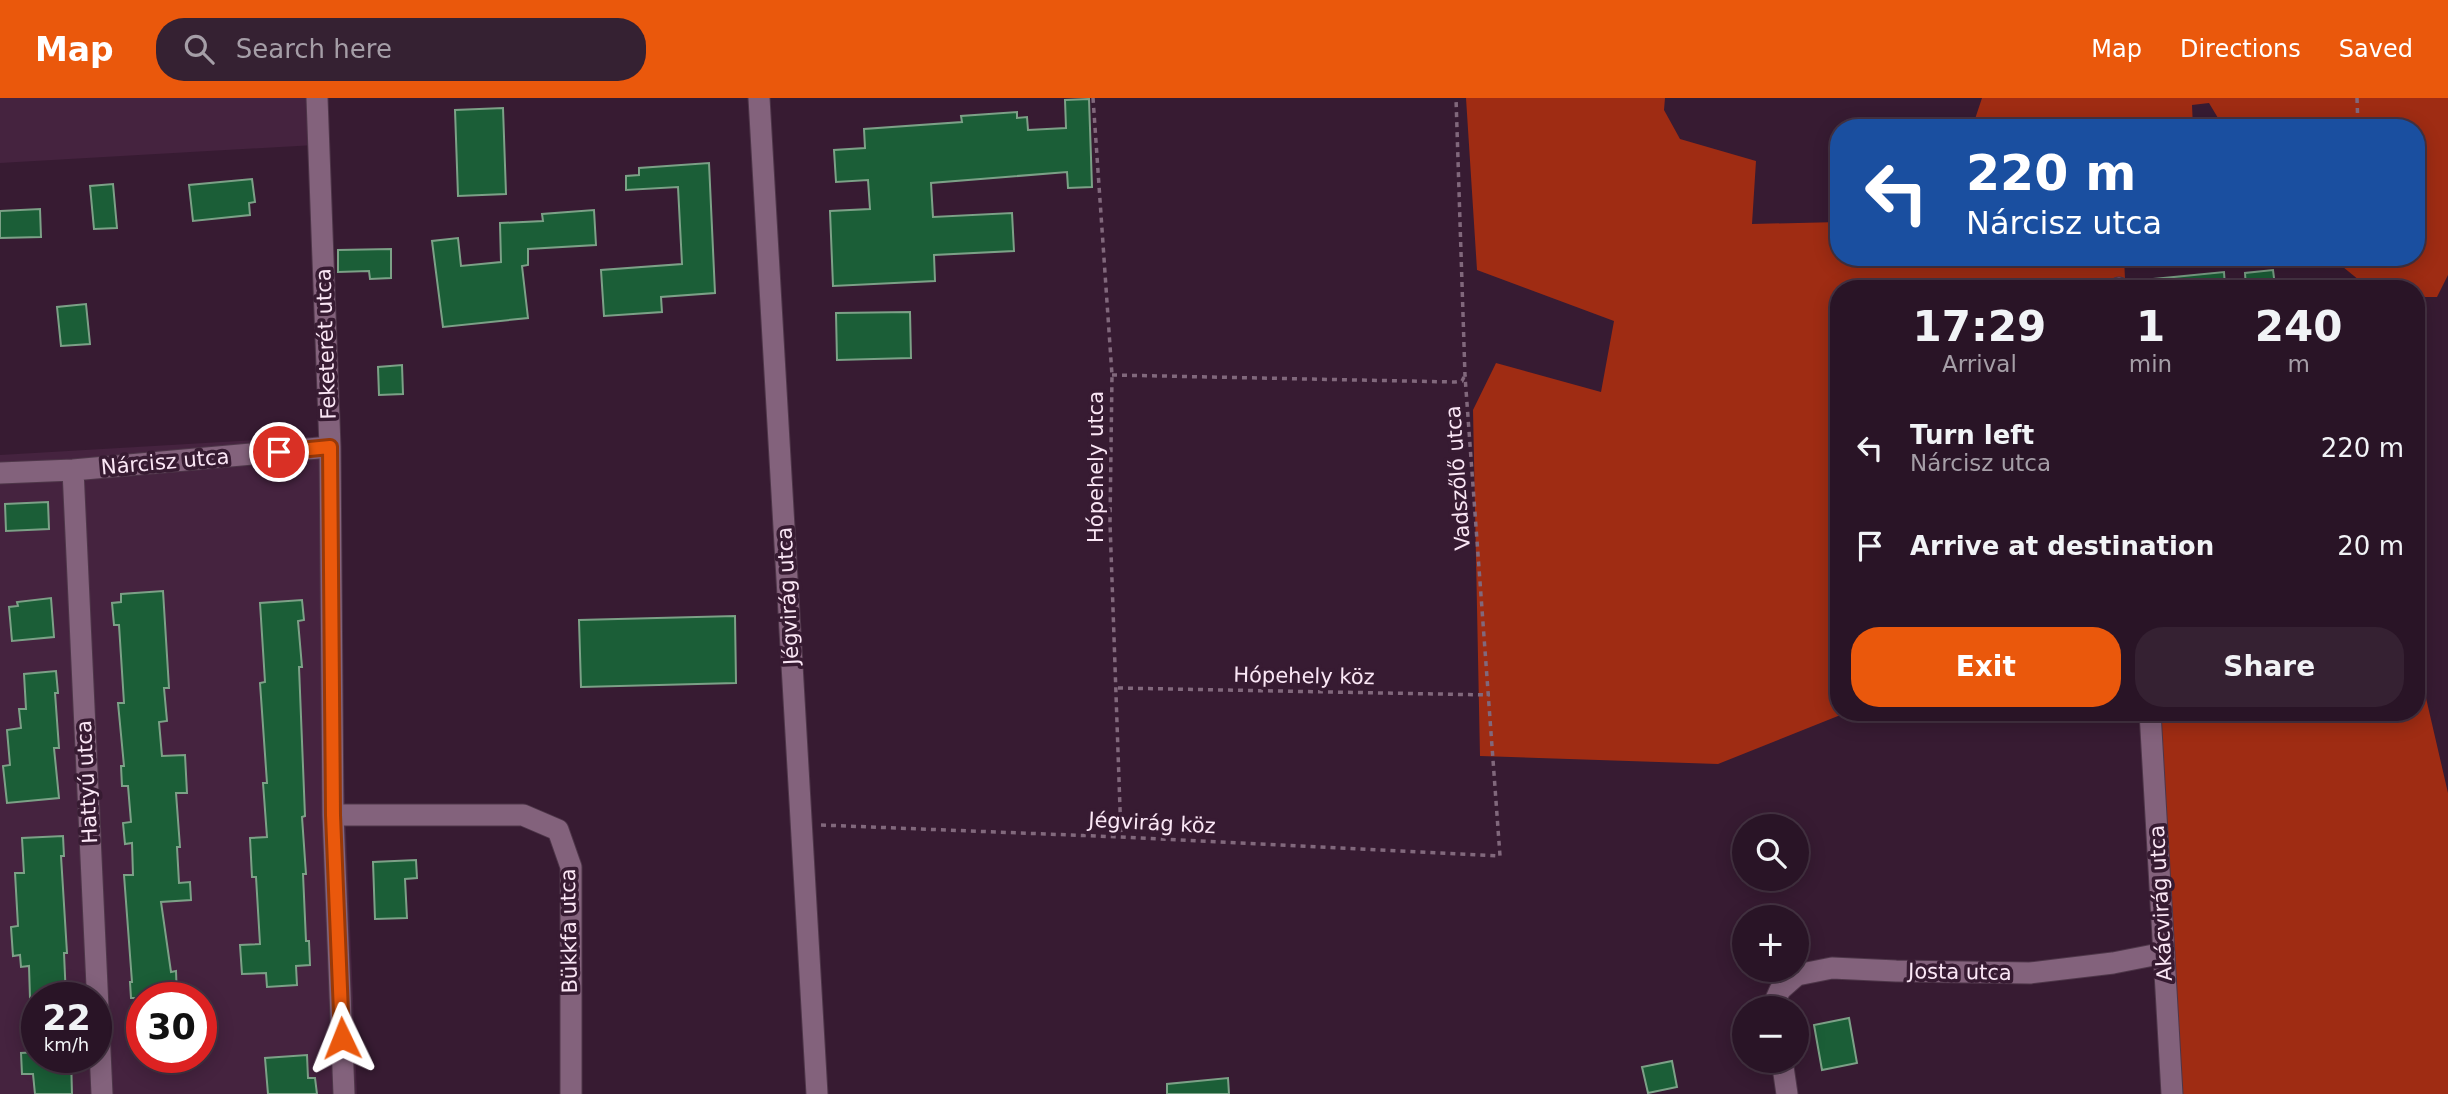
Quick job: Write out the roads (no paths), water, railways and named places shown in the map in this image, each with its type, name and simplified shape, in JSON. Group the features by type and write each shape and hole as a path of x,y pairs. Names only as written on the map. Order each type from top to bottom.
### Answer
{"street":[{"name":"Feketerét utca","path":"317,98 330,447 333,815 344,1094"},
{"name":"Jégvirág utca","path":"759,98 817,1094"},
{"name":"Nárcisz utca","path":"0,473 73,470 330,447"},
{"name":"Hattyú utca","path":"73,470 102,1094"},
{"name":"Akácvirág utca","path":"2151,721 2172,1094"},
{"name":"Bükkfa utca","path":"333,815 523,816 558,830 571,867 571,1094"},
{"name":"Josta utca","path":"1777,996 1780,989 1797,975 1832,968 2030,973 2164,953"},
{"path":"1784,1073 1787,1094"}]}
